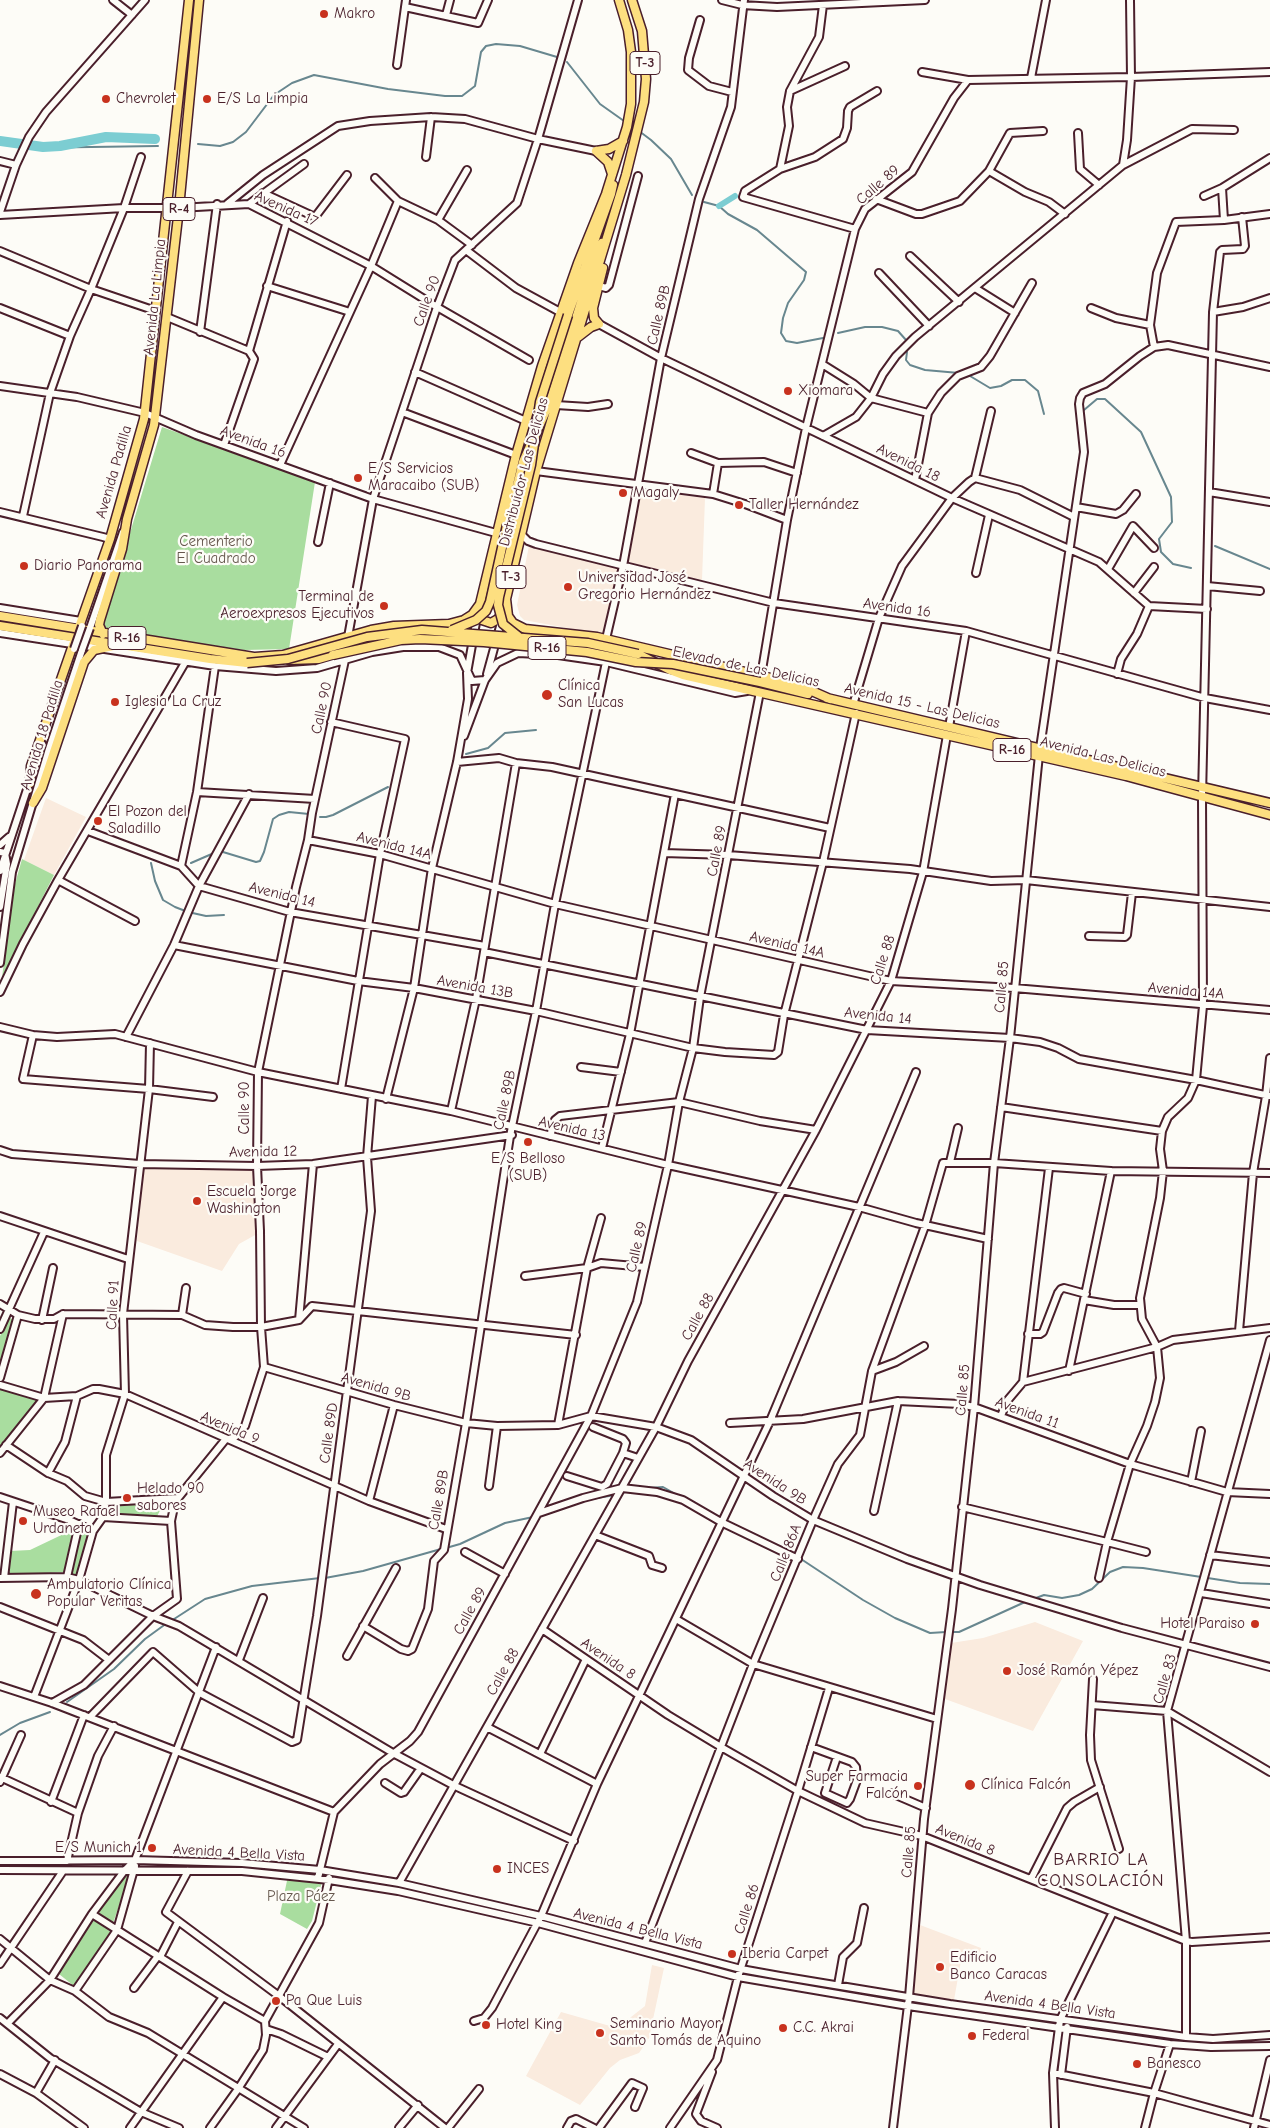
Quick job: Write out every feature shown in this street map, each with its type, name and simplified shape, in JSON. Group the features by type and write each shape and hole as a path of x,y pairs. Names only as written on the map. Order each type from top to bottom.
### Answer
{"main road":[{"name":"Avenida La Limpia","path":"145,413 189,0"},
{"name":"Avenida La Limpia","path":"155,418 179,208 199,0"},
{"name":"T-3","path":"618,158 628,123 632,86 628,30 620,0"},
{"name":"T-3","path":"614,215 644,102 645,54 642,31 632,0"},
{"path":"596,151 609,148 623,141"},
{"path":"596,151 608,162 612,174"},
{"path":"519,637 503,624 498,605 499,597 531,465 540,402 564,314 611,194 618,158"},
{"name":"Distribuidor Las Delicias","path":"480,604 496,533 526,421 618,158"},
{"path":"577,338 592,326 599,324 594,318 593,308 614,215"},
{"path":"448,631 466,625 486,611 490,602 523,462 549,404 595,258 614,215"},
{"name":"Distribuidor Las Delicias","path":"506,607 506,599 536,471 614,215"},
{"name":"Avenida Padilla","path":"78,630 110,539 145,413"},
{"name":"Avenida Padilla","path":"104,634 99,625 100,620 122,549 127,518 155,418"},
{"path":"480,604 480,617 490,623 498,619 506,607"},
{"name":"R-16","path":"0,616 255,657 284,655 394,626 449,624 464,620 472,615 480,604"},
{"name":"T-3","path":"506,607 508,616 520,628 606,639 760,679"},
{"name":"R-16","path":"0,626 74,641 121,646"},
{"name":"Elevado de Las Delicias","path":"121,646 247,663 288,659 367,637 398,631 448,631 588,643 638,654 670,670 684,674 757,691"},
{"name":"Elevado de Las Delicias","path":"255,657 305,660 401,640 484,642 587,652 636,662 673,664 760,679 830,699"},
{"path":"30,783 31,766 74,641 100,649"},
{"path":"33,803 42,788 84,662 89,654 100,649 121,646"},
{"name":"R-16","path":"757,691 855,709"},
{"name":"Avenida 15 - Las Delicias","path":"830,699 855,709 948,731 1270,803"},
{"name":"Avenida Las Delicias","path":"1039,752 1270,814"}],"street":[{"path":"113,0 132,15"},
{"path":"0,214 16,165 29,137 46,112 145,0"},
{"path":"446,15 450,0"},
{"path":"397,65 406,4 478,23 488,0"},
{"name":"Calle 90","path":"348,637 373,499 437,307 455,260 517,203 538,139 578,0"},
{"path":"722,0 777,7 925,0"},
{"path":"1031,78 1046,0"},
{"path":"1123,165 1126,152 1132,77 1130,0"},
{"name":"Calle 89B","path":"606,639 623,566 662,358 699,199 731,107 743,3"},
{"path":"780,170 789,126 787,107 790,92 819,37 823,5"},
{"path":"700,20 688,58 688,70 709,86 732,92"},
{"path":"790,92 845,66"},
{"path":"922,72 968,80 1270,72"},
{"name":"Calle 89","path":"760,679 787,520 806,428 855,228 865,210 876,199 912,172 954,98 968,80"},
{"path":"855,228 743,197 746,191 780,170 815,157 843,139 847,128 850,107 877,91"},
{"path":"426,157 431,117"},
{"path":"227,204 263,175 338,126 370,121 431,117 465,119 538,139 596,151"},
{"path":"822,436 856,418 872,398 883,374 896,356 929,326 1123,165 1192,129 1234,130"},
{"path":"876,199 916,214 922,214 960,201 990,171 1010,133 1043,131"},
{"path":"1078,133 1080,169 1099,185"},
{"path":"23,516 50,393 70,336 92,288 124,208 141,156"},
{"path":"1204,196 1222,188 1270,158"},
{"path":"0,161 16,165"},
{"path":"249,204 304,164"},
{"path":"438,220 466,170"},
{"path":"990,171 1025,192 1049,202 1065,214"},
{"path":"263,193 315,217 347,175"},
{"path":"599,286 606,288 609,285 638,176"},
{"path":"375,178 398,201 438,220 472,245"},
{"path":"1222,188 1224,220"},
{"path":"280,465 371,266 398,201"},
{"path":"200,332 216,204"},
{"name":"Avenida 17","path":"0,214 249,204 287,221 371,266 529,360"},
{"path":"1270,214 1224,220 1176,222 1157,273 1150,326 1154,347 1168,345 1213,353 1270,367"},
{"path":"1099,1578 1107,1542 1130,1464 1147,1426 1160,1378 1157,1347 1142,1319 1139,1305 1160,1198 1163,1171 1160,1149 1162,1131 1168,1117 1188,1098 1196,1080 1202,1006 1202,797 1213,312 1220,252 1222,250 1242,249 1245,246 1242,217"},
{"path":"249,351 287,221"},
{"path":"466,250 516,288 564,314"},
{"path":"0,251 92,288 156,311"},
{"path":"910,256 958,302"},
{"path":"879,273 929,326"},
{"path":"915,480 928,413 941,393 958,376 982,366 990,356 1032,283"},
{"path":"268,286 350,312"},
{"path":"975,288 1015,313"},
{"path":"1213,312 1243,307 1270,298"},
{"path":"0,308 70,336"},
{"path":"1091,308 1116,318 1150,326"},
{"path":"167,317 249,351 254,360 224,445"},
{"name":"Avenida 18","path":"599,324 662,358 952,498 1099,562 1149,606"},
{"name":"Calle 85","path":"893,2128 909,1997 922,1836 950,1623 974,1406 994,1163 1010,1038 1039,752 1084,452 1079,404 1083,393 1105,384 1154,347"},
{"path":"822,364 872,398 928,413"},
{"path":"416,372 526,421"},
{"name":"Avenida 16","path":"0,386 77,397 145,413 224,445 373,499 496,533"},
{"path":"556,405 588,407 608,404"},
{"path":"784,1015 823,862 855,709 879,618 902,566 952,498 975,478 991,411"},
{"path":"402,412 516,455"},
{"path":"691,453 718,463 764,462 797,473"},
{"path":"713,494 718,463"},
{"path":"536,471 713,494 787,520"},
{"path":"975,478 1020,490 1074,517"},
{"path":"318,542 330,483"},
{"path":"1209,492 1270,502"},
{"path":"1076,507 1116,514 1123,510 1136,494"},
{"path":"0,512 23,516 110,539"},
{"path":"976,573 989,515"},
{"name":"Avenida 18 Padilla","path":"0,871 2,853 30,783 108,563 127,518"},
{"path":"1108,570 1132,526 1154,548"},
{"name":"Avenida 16","path":"521,534 528,541 536,544 774,603 966,631 1205,698 1270,710"},
{"name":"Avenida 18 Padilla","path":"0,964 12,872 108,563 110,539"},
{"path":"1134,593 1154,567"},
{"path":"1207,586 1260,591"},
{"path":"386,1099 414,988 432,868 457,762 468,700 467,673 480,604"},
{"path":"1117,674 1121,659 1137,634 1149,606 1207,609"},
{"path":"460,745 485,680 506,607"},
{"path":"0,608 80,622"},
{"name":"Calle 88","path":"399,1883 656,1427 688,1361 816,1130 891,981 923,872 966,631"},
{"name":"R-16","path":"0,633 74,641"},
{"name":"R-16","path":"100,649 249,670 294,671 317,668 372,652 403,647 439,647 460,655 467,673"},
{"name":"R-16","path":"485,680 497,663 518,653 558,655 606,662 735,693 757,691"},
{"name":"Calle 90","path":"157,1617 177,1598 170,1521 178,1498 225,1440 235,1437 245,1426 264,1367 261,1327 257,1166 258,1072 290,912 308,840 344,660"},
{"path":"0,992 23,944 58,880 186,661"},
{"name":"Calle 89B","path":"363,1626 401,1649 412,1649 428,1608 434,1560 441,1554 444,1546 466,1423 510,1136 536,1011 555,904 606,662"},
{"path":"181,866 197,792 215,666"},
{"path":"467,673 472,681 485,680"},
{"name":"Calle 89","path":"334,1812 393,1753 410,1741 418,1732 591,1416 637,1302 668,1165 679,1102 693,1048 700,997 713,940 738,807 757,691"},
{"path":"331,722 405,739 380,854 341,1089"},
{"path":"457,762 493,758 583,774 830,828"},
{"path":"451,1111 476,999 516,763"},
{"path":"197,792 316,799"},
{"path":"126,1037 174,945 199,886 249,794"},
{"path":"602,1148 630,1034 675,794"},
{"path":"88,831 181,866 199,886"},
{"path":"0,845 11,834"},
{"name":"Avenida 14A","path":"308,840 380,854 555,904 891,981 1014,988 1202,1006 1270,1010"},
{"path":"0,907 8,864 2,853"},
{"path":"664,853 728,855 910,869 990,881 1026,880 1202,901 1270,907"},
{"path":"58,880 135,922"},
{"name":"Avenida 14","path":"199,886 290,912 421,935 544,964 784,1015 867,1030 1010,1038 1040,1042 1058,1048 1079,1059 1196,1080 1268,1096"},
{"path":"1089,936 1127,935 1132,893"},
{"path":"0,942 2,950"},
{"name":"Avenida 13B","path":"174,945 358,981 414,988 476,999 536,1011 693,1048 770,1056 778,1052 784,1015"},
{"path":"0,1027 33,1035 57,1037 104,1033 150,1043"},
{"path":"33,1035 23,1079 148,1089 213,1097"},
{"name":"Avenida 13","path":"150,1043 258,1072 451,1111 668,1165 859,1207 925,1226 988,1239"},
{"name":"Calle 91","path":"34,1697 79,1580 93,1531 103,1517 106,1502 106,1454 124,1394 123,1314 148,1089 150,1043"},
{"path":"1239,1330 1253,1173 1268,1096 1270,1058"},
{"path":"581,1067 621,1072"},
{"path":"474,2021 484,2018 492,2008 538,1923 597,1784 770,1421 916,1072"},
{"name":"Calle 89D","path":"200,1693 292,1742 295,1742 298,1738 359,1311 371,1212 367,1157 372,1096"},
{"path":"550,1136 555,1120 560,1116 679,1102 760,1121 816,1130"},
{"path":"1001,1107 1162,1131"},
{"path":"958,1128 950,1162 1111,1171 1270,1173"},
{"name":"Avenida 12","path":"0,1150 12,1154 140,1164 257,1166 313,1164 510,1136 525,1130"},
{"name":"Calle 86A","path":"645,1943 753,1664 813,1520 838,1464 860,1435 872,1371 925,1226 942,1164 950,1162"},
{"path":"299,1320 313,1164"},
{"path":"1001,1416 1007,1401 1022,1382 1049,1168"},
{"path":"1070,1371 1111,1171"},
{"path":"0,1216 128,1259"},
{"path":"558,1425 587,1268 600,1218"},
{"path":"0,1329 44,1232"},
{"path":"525,1276 587,1268 601,1262 645,1267"},
{"path":"42,1320 53,1268"},
{"path":"182,1315 186,1288"},
{"path":"1028,1334 1044,1332 1058,1292 1064,1288 1085,1297 1114,1305 1139,1305"},
{"path":"0,1304 18,1316 42,1320 58,1318 63,1314 182,1315 205,1325 261,1327 299,1320 312,1306 576,1335"},
{"path":"0,1453 44,1398 63,1314"},
{"path":"0,1378 18,1316"},
{"path":"1022,1382 1157,1347 1173,1340 1239,1330 1270,1328"},
{"name":"Calle 83","path":"1186,2037 1186,1941 1168,1711 1270,1340"},
{"path":"872,1371 896,1362 924,1346"},
{"name":"Avenida 9B","path":"264,1367 347,1392 466,1423 496,1426 558,1425 591,1416 656,1427 691,1440 744,1477 813,1520 955,1577 1187,1646 1270,1667"},
{"name":"Avenida 9","path":"0,1386 44,1398 77,1396 93,1389 124,1394 225,1440 369,1501 446,1529"},
{"path":"48,1473 65,1442 77,1396"},
{"path":"874,1511 898,1402"},
{"name":"Avenida 11","path":"730,1423 818,1417 865,1406 898,1402 974,1406 1130,1464 1227,1492 1270,1494"},
{"path":"369,1501 394,1405"},
{"path":"489,1486 496,1426"},
{"path":"567,1476 604,1487 626,1443 623,1439 593,1427"},
{"path":"1191,1482 1201,1431"},
{"path":"6,1445 48,1473 68,1481 82,1495 106,1502 178,1498"},
{"path":"622,1453 638,1458"},
{"path":"539,1513 583,1498 622,1488 657,1492 671,1496 798,1559"},
{"path":"0,1497 79,1524 93,1531"},
{"path":"13,1502 2,1578 67,1577 79,1580 179,1626 393,1753 455,1786 574,1841"},
{"path":"962,1507 1146,1552"},
{"path":"103,1517 170,1521"},
{"path":"67,1577 79,1524"},
{"path":"595,1535 649,1556 652,1565 662,1568"},
{"path":"465,1552 505,1574"},
{"path":"1210,1555 1270,1562"},
{"path":"347,1656 396,1568"},
{"path":"1201,1593 1270,1604"},
{"path":"239,1660 263,1598"},
{"path":"0,1607 83,1640 109,1660"},
{"path":"52,1702 84,1685 157,1617"},
{"path":"676,1619 753,1664 937,1719"},
{"name":"Avenida 8","path":"542,1629 721,1747 798,1791 869,1825 922,1836 1186,1941 1270,1937"},
{"path":"75,1991 117,1930 135,1870 135,1860 216,1647"},
{"path":"51,1802 87,1716 153,1652 200,1693"},
{"path":"540,1754 586,1659"},
{"path":"1093,1679 1090,1735 1091,1760 1119,1848"},
{"path":"0,1686 52,1702 334,1812 318,1878"},
{"name":"Calle 86","path":"670,2128 716,2060 738,1976 829,1688"},
{"path":"1092,1706 1168,1711 1270,1772"},
{"path":"67,1861 78,1813 98,1756 114,1726"},
{"path":"487,1726 597,1784"},
{"path":"21,1735 1,1779 78,1813"},
{"path":"811,1747 852,1762 857,1771 857,1780 850,1799 846,1803 825,1794 837,1757"},
{"path":"385,1783 403,1793 421,1768"},
{"path":"1031,1879 1067,1808 1100,1787"},
{"path":"891,1793 926,1808"},
{"path":"8,2023 50,1980 92,1914 125,1870 135,1860"},
{"name":"Avenida 4 Bella Vista","path":"0,1861 135,1860 242,1863 320,1870 399,1883 541,1916 741,1969 909,1997 1186,2037 1213,2039 1270,2035"},
{"name":"Avenida 4 Bella Vista","path":"0,1870 242,1871 318,1878 398,1891 538,1923 738,1976 908,2006 1170,2044 1211,2047 1270,2046"},
{"path":"0,1964 63,1871"},
{"path":"188,1871 166,1912 279,1996 447,2128 479,2089"},
{"path":"210,2128 263,2050 266,2030 265,2021 319,1923 330,1872"},
{"path":"838,1985 843,1957 856,1943 864,1908"},
{"path":"1055,2128 1053,2073 1060,2020 1113,1912"},
{"path":"92,1914 223,1997 265,2021"},
{"path":"134,1988 159,1956 178,1922"},
{"path":"0,1939 50,1980 75,1991 109,2017 148,2033 304,2128"},
{"path":"130,2128 223,1997"},
{"path":"0,2018 54,2060 141,2112 179,2128"},
{"path":"1061,2074 1068,2021"},
{"path":"266,2030 281,2034 328,2057"},
{"path":"276,2128 338,2044"},
{"path":"1145,2128 1170,2044"},
{"path":"36,2093 54,2060"},
{"path":"716,2060 696,2114 701,2121 717,2128"},
{"path":"1255,2125 1270,2060"},
{"path":"1053,2073 1154,2094 1255,2125 1270,2124"},
{"path":"0,2074 36,2093 84,2128"},
{"path":"599,2128 632,2083 643,2088 635,2106"},
{"path":"399,2128 418,2105"},
{"path":"567,2128 571,2121 576,2119 594,2128"}],"shaded area":[{"path":"642,490 705,498 702,580 628,562"},
{"name":"Universidad José Gregorio Hernández","path":"529,546 619,568 604,635 524,620 520,616 517,605"},
{"path":"46,798 86,817 54,875 24,860"},
{"name":"Escuela Jorge Washington","path":"143,1168 253,1169 257,1234 239,1244 222,1271 137,1241"},
{"name":"José Ramón Yépez","path":"1035,1622 1083,1641 1033,1731 945,1699 951,1643 983,1638"},
{"path":"920,1925 981,1948 978,1956 962,1955 954,2000 912,1994"},
{"name":"Seminario Mayor Santo Tomás de Aquino","path":"652,1965 664,1968 649,2038 639,2053 620,2060 610,2068 580,2105 526,2076 561,2012 617,2028 645,2006"}],"green space":[{"name":"Cementerio El Cuadrado","path":"162,427 315,482 289,649 244,650 101,629"},
{"path":"22,859 54,875 2,977 15,884"},
{"path":"9,1317 14,1321 0,1369 0,1336"},
{"path":"0,1387 43,1395 0,1448"},
{"path":"111,1505 163,1505 155,1520 109,1513"},
{"path":"74,1529 64,1572 7,1575 10,1551 30,1550"},
{"path":"81,1529 89,1533 78,1576 71,1573"},
{"path":"126,1873 130,1875 113,1923 98,1913"},
{"name":"Plaza Páez","path":"288,1876 322,1881 312,1921 307,1929 280,1914"},
{"path":"94,1920 111,1932 74,1986 59,1974"}],"waterway":[{"path":"198,144 220,146 233,142 246,132 274,95 292,83 314,75 388,89 445,96 462,96 475,86 481,52 486,46 496,44 520,46 557,57"},
{"path":"567,62 600,104 624,121"},
{"path":"639,131 671,159 692,195"},
{"path":"0,141 43,147 60,146 106,137 155,139"},
{"path":"0,139 24,148 158,146"},
{"path":"719,206 735,196"},
{"path":"704,202 719,206 728,214 757,230 806,272 804,280 788,303 781,333 786,341 797,343 823,338"},
{"path":"838,333 865,327 882,327 898,331 906,340"},
{"path":"907,352 906,360 910,365 925,370 959,373"},
{"path":"970,376 990,388 1001,386 1012,380 1025,380 1038,391 1044,414"},
{"path":"1084,410 1097,399 1105,399 1141,432 1171,497 1172,522 1159,539 1161,552 1173,564 1191,568"},
{"path":"1215,546 1270,569"},
{"path":"466,754 488,748 505,733 536,730"},
{"path":"320,817 333,815 388,787"},
{"path":"223,852 256,862 260,861 273,819 289,812 309,814"},
{"path":"191,863 214,853"},
{"path":"151,863 155,881 163,900 188,912 206,916 224,915"},
{"path":"649,1488 663,1487 679,1496"},
{"path":"547,1513 591,1499 615,1495"},
{"path":"446,1548 460,1544 505,1523 533,1517"},
{"path":"750,1533 795,1554"},
{"path":"325,1578 363,1571 441,1549"},
{"path":"801,1559 863,1600 895,1618 930,1633 946,1632"},
{"path":"1036,1598 1044,1595 1062,1598 1079,1595 1092,1589 1110,1572 1123,1567 1143,1568 1240,1583 1270,1584"},
{"path":"171,1621 205,1599 252,1586 320,1578"},
{"path":"951,1632 959,1632 1025,1602"},
{"path":"67,1702 114,1669 145,1639 167,1623"},
{"path":"0,1735 20,1723 50,1712"}],"place":[{"name":"Makro","path":"324,14"},
{"name":"Chevrolet","path":"106,99"},
{"name":"E/S La Limpia","path":"207,99"},
{"name":"Xiomara","path":"788,391"},
{"name":"E/S Servicios Maracaibo (SUB)","path":"358,478"},
{"name":"Magaly","path":"623,493"},
{"name":"Taller Hernández","path":"739,505"},
{"name":"Diario Panorama","path":"24,566"},
{"name":"Universidad José Gregorio Hernández","path":"568,587"},
{"name":"Terminal de Aeroexpresos Ejecutivos","path":"384,606"},
{"name":"Clínica San Lucas","path":"547,695"},
{"name":"Iglesia La Cruz","path":"115,702"},
{"name":"El Pozon del Saladillo","path":"98,821"},
{"name":"E/S Belloso (SUB)","path":"528,1142"},
{"name":"Escuela Jorge Washington","path":"197,1201"},
{"name":"Helado 90 sabores","path":"127,1498"},
{"name":"Museo Rafael Urdaneta","path":"23,1521"},
{"name":"Ambulatorio Clínica Popular Veritas","path":"36,1594"},
{"name":"Hotel Paraiso","path":"1255,1624"},
{"name":"José Ramón Yépez","path":"1007,1671"},
{"name":"Clínica Falcón","path":"970,1785"},
{"name":"Super Farmacia Falcón","path":"918,1786"},
{"name":"E/S Munich 1","path":"152,1848"},
{"name":"INCES","path":"497,1869"},
{"name":"Iberia Carpet","path":"732,1954"},
{"name":"Edificio Banco Caracas","path":"940,1967"},
{"name":"Pa Que Luis","path":"276,2001"},
{"name":"Hotel King","path":"486,2025"},
{"name":"C.C. Akrai","path":"783,2028"},
{"name":"Seminario Mayor Santo Tomás de Aquino","path":"600,2033"},
{"name":"Federal","path":"972,2036"},
{"name":"Banesco","path":"1137,2064"}],"district":[{"name":"BARRIO LA CONSOLACIÓN","path":"1101,1870"}]}
